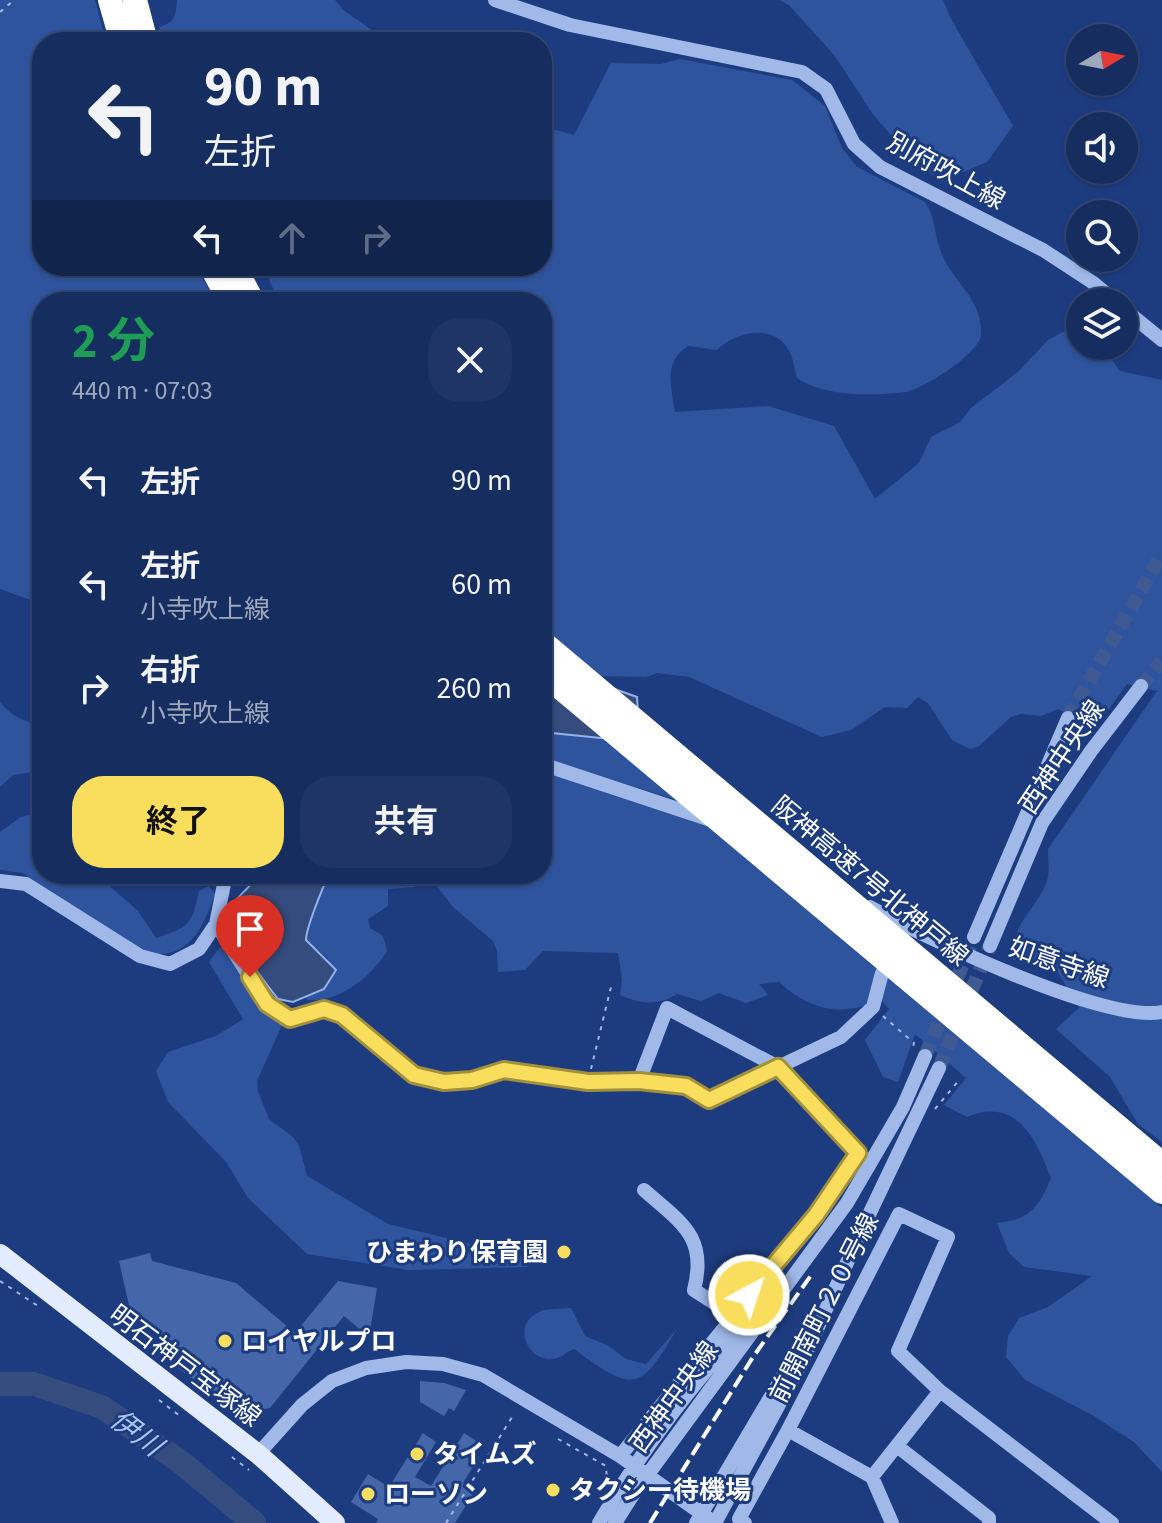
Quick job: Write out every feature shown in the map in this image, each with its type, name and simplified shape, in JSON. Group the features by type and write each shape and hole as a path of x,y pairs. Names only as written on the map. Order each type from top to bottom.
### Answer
{"highway":[{"path":"110,0 119,32"},
{"path":"135,0 143,32"},
{"name":"阪神高速7号北神戸線","path":"552,650 903,936 1162,1164"},
{"name":"阪神高速7号北神戸線","path":"552,680 1162,1192"}],"main road":[{"name":"明石神戸宝塚線","path":"0,1254 258,1454 335,1523"}],"street":[{"name":"別府吹上線","path":"495,0 570,25 802,72 826,89 854,144 880,167 1043,250 1099,288"},
{"path":"1138,320 1162,340"},
{"name":"西神中央線","path":"990,946 1042,823 1091,751 1141,686"},
{"name":"西神中央線","path":"974,937 1068,718"},
{"name":"如意寺線","path":"552,767 733,828 903,936 1109,1006 1151,1015 1162,1012"},
{"path":"0,881 26,884 140,956 170,964 199,949 216,924 224,884"},
{"path":"216,924 267,1004 290,1019 324,1009 342,1015 414,1075 444,1082 472,1080 504,1070 588,1082 639,1081 686,1086 709,1100 841,1037 873,1007 882,973"},
{"path":"620,1456 816,1215 858,1153 778,1067 667,1008 639,1081"},
{"name":"西神中央線","path":"615,1523 878,1154 925,1056"},
{"path":"696,1523 810,1332 939,1068"},
{"path":"644,1190 691,1232 700,1268 694,1290 733,1315"},
{"path":"258,1454 302,1405 332,1381 366,1368 406,1362 443,1364 483,1375 620,1456 715,1523 803,1360 869,1214"},
{"name":"前開南町２０号線","path":"745,1523 739,1519 899,1214 948,1237 898,1351 940,1391 1112,1523"},
{"path":"599,1523 626,1477 702,1375 825,1232"},
{"path":"872,1477 940,1391"},
{"path":"788,1430 872,1477 892,1523"},
{"path":"897,1446 989,1518 989,1523"}],"path":[{"path":"0,12 14,0"},
{"path":"588,1082 611,987"},
{"path":"873,1007 914,1043"},
{"path":"930,1116 960,1079"},
{"path":"446,1523 514,1414"},
{"path":"558,1439 606,1466 608,1484"}],"shaded area":[{"path":"0,0 95,0 103,32 32,32 32,276 201,276 210,292 32,292 32,600 0,589"},
{"path":"177,0 335,0 343,10 375,32 161,32 159,27 174,18"},
{"path":"780,0 943,0 1013,126 987,162 942,181 912,160 872,113 835,56 789,5"},
{"path":"680,59 792,80 825,106 842,148 857,167 925,202 945,260 972,300 980,322 981,335 971,351 936,378 905,392 850,394 808,384 797,378 789,350 772,335 742,335 717,350 688,346 680,352 672,367 675,412 768,406 834,426 875,499 919,463 931,437 960,422 971,408 1019,371 1048,340 1066,330 1066,360 1112,360 1120,371 1162,380 1162,1142 1138,1124 1110,1077 1056,1029 1079,1008 1059,974 1042,958 1013,960 1016,935 1047,881 1048,849 1157,691 1127,684 1096,727 1058,709 1041,716 1021,714 1011,717 979,746 970,749 952,740 928,703 918,697 907,708 885,707 851,730 822,737 689,677 657,673 646,677 599,676 552,635 552,292 275,292 267,276 552,276 552,129 574,135 611,63 661,64"},
{"path":"552,650 590,680 637,697 640,742 552,733"},
{"path":"0,702 18,718 32,723 32,772 13,775 0,787"},
{"path":"552,733 601,738 680,801 552,761"},
{"path":"552,774 705,824 1162,1208 1162,1472 1135,1443 1094,1416 1025,1380 1006,1357 1008,1336 1019,1318 1048,1307 1092,1276 1024,1267 1009,1253 997,1223 1018,1219 1032,1211 1051,1178 1038,1149 1022,1125 1011,1117 999,1112 984,1112 967,1117 944,1105 966,1078 915,1034 898,1082 883,1077 865,1040 889,1009 881,1000 853,1008 827,1008 803,999 779,982 759,984 768,995 746,1003 719,993 701,1001 677,994 656,1002 642,1002 620,995 622,979 618,953 543,951 525,970 498,972 493,941 453,907 437,886 431,884 552,884"},
{"path":"32,814 32,879 23,873 0,870 0,832 21,817"},
{"path":"40,884 107,884 138,911 156,938 187,924 194,912 199,891 209,886 215,894 191,940 172,952 143,953"},
{"path":"251,884 325,884 306,940 336,970 324,989 293,1002 278,999 241,945 231,905"},
{"path":"325,884 418,884 388,889 388,906 368,919 370,928 383,936 387,951 372,970 342,993 307,1000 305,996 324,989 327,958 306,940"},
{"path":"220,947 228,952 265,1013 282,1025 257,1081 258,1091 269,1119 293,1137 299,1146 307,1176 388,1224 529,1258 528,1267 409,1270 307,1254 248,1198 227,1163 168,1102 156,1071 168,1052 216,1036 243,1019 209,962"},
{"path":"571,1308 585,1336 609,1346 626,1359 646,1364 677,1329 644,1375 623,1379 574,1349 548,1359 532,1351 524,1335 530,1319 542,1311"}],"building":[{"path":"150,1253 152,1261 236,1283 295,1333 338,1281 377,1288 369,1337 344,1316 270,1408 235,1413 166,1358 172,1348 131,1314 119,1261"},
{"path":"420,1381 444,1383 466,1390 454,1411 449,1408 444,1416 420,1402"},
{"path":"423,1433 436,1442 415,1477 431,1486 464,1433 479,1443 473,1453 479,1457 463,1483 475,1491 455,1523 376,1523 378,1519 351,1502 368,1474 389,1487"}],"waterway":[{"name":"伊川","path":"0,1384 34,1384 102,1407 182,1463 254,1523"}],"tunnel":[{"path":"1068,718 1162,554"},
{"path":"1141,686 1162,661"},
{"path":"925,1056 974,937"},
{"path":"939,1068 990,946"}],"railway":[{"path":"650,1523 753,1357 812,1274"}],"place":[{"name":"ひまわり保育園","path":"564,1252"},
{"name":"ロイヤルプロ","path":"225,1341"},
{"name":"タイムズ","path":"417,1454"},
{"name":"タクシー待機場","path":"553,1490"},
{"name":"ローソン","path":"368,1494"}],"route":[{"path":"250,977 267,1004 290,1019 324,1009 342,1015 414,1075 444,1082 472,1080 504,1070 588,1082 639,1081 686,1086 709,1100 778,1067 858,1153 816,1215 749,1295"}]}
